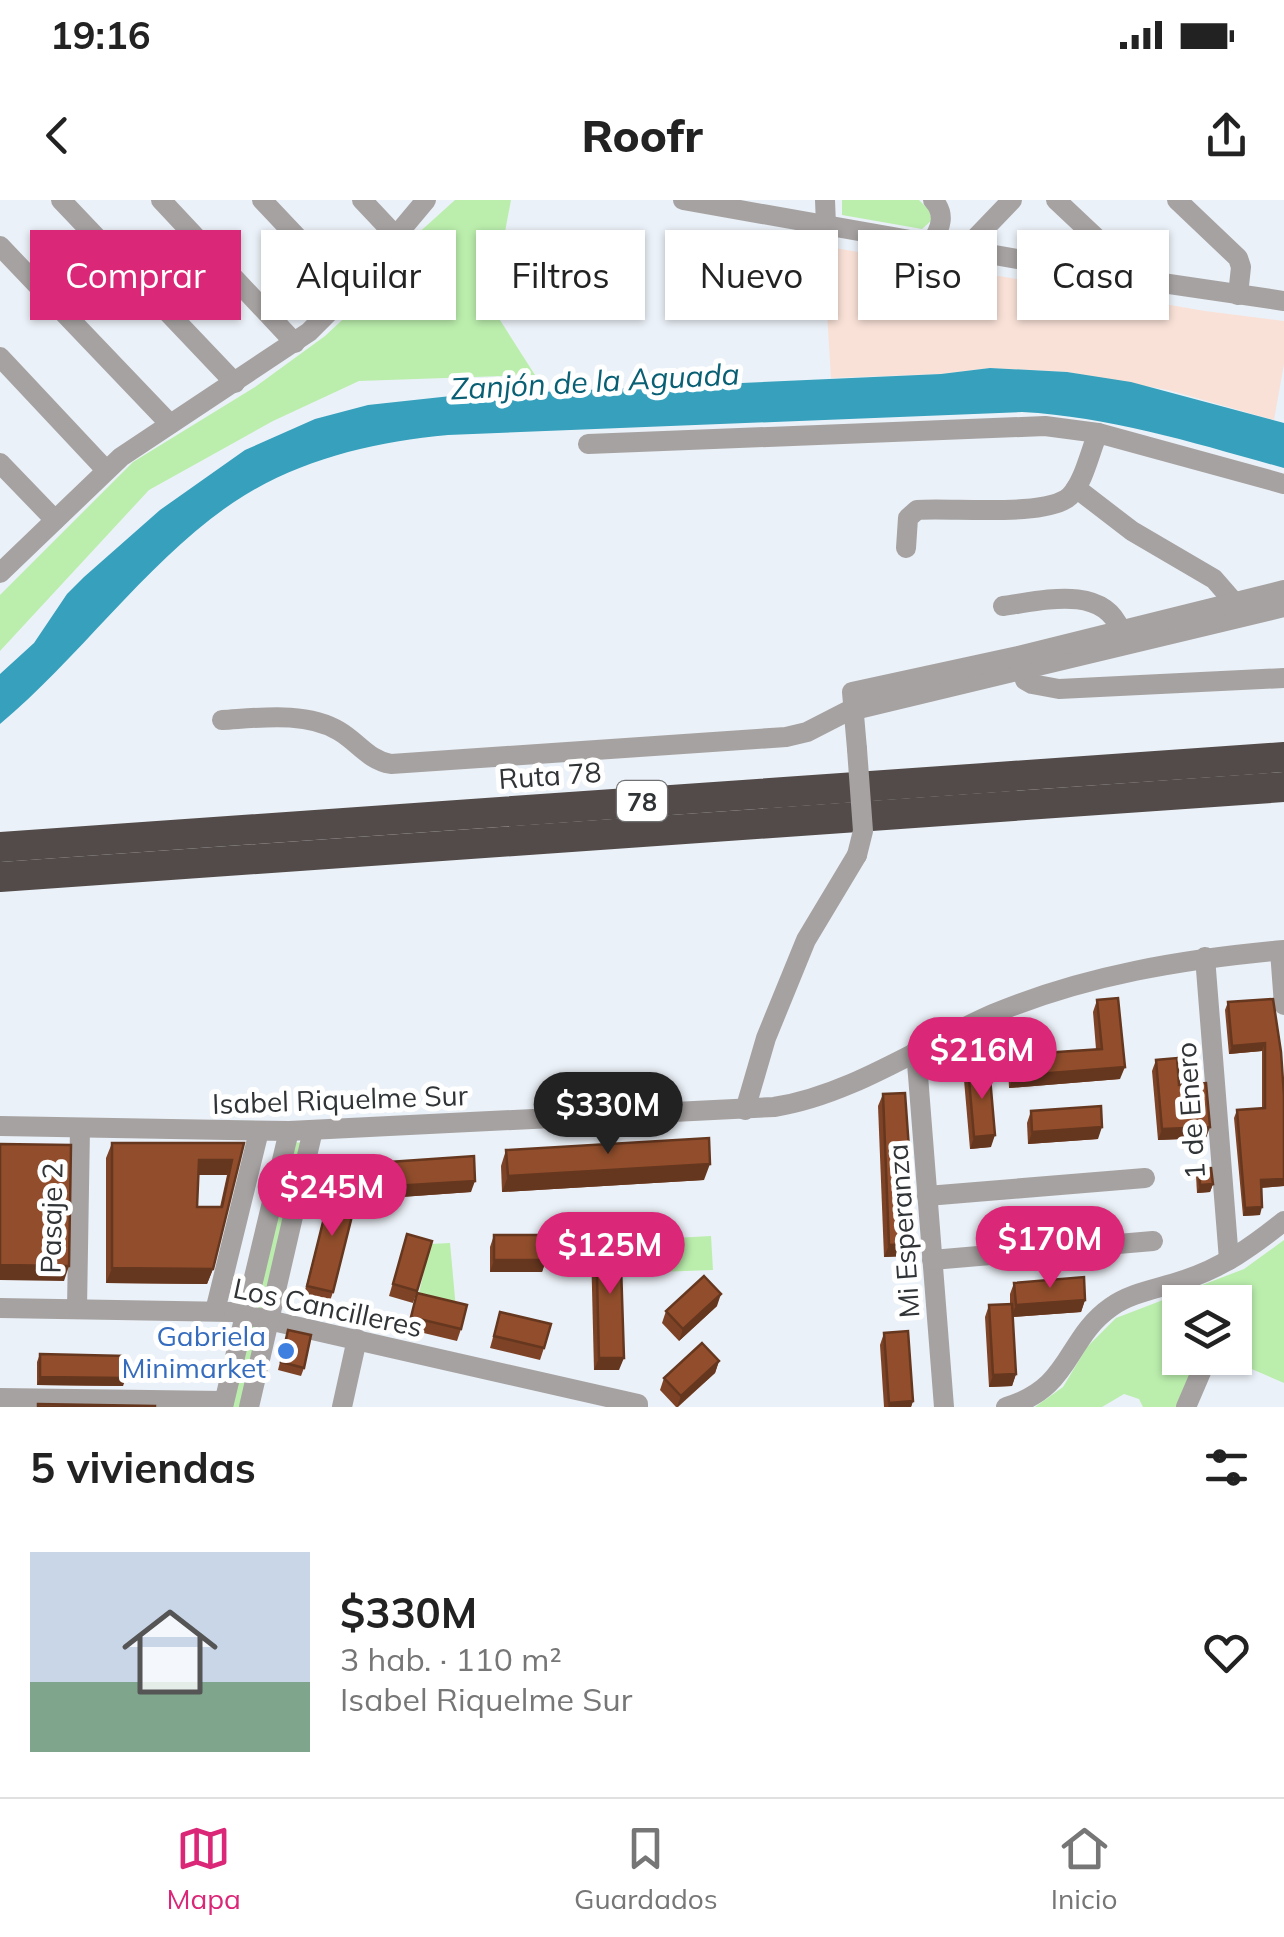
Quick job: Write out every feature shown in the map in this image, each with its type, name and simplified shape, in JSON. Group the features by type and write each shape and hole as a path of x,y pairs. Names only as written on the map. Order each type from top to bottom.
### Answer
{"highway":[{"name":"Ruta 78","path":"0,847 1284,756"},
{"name":"78","path":"0,877 1284,787"}],"street":[{"path":"61,200 235,383"},
{"path":"161,200 295,343"},
{"path":"262,200 290,230"},
{"path":"362,200 391,230"},
{"path":"399,230 426,200"},
{"path":"683,200 734,204 858,230"},
{"path":"826,200 826,225"},
{"path":"933,200 942,221 938,230"},
{"path":"984,230 1012,200"},
{"path":"1056,200 1088,230"},
{"path":"1177,200 1238,258 1242,267 1238,295"},
{"path":"0,246 170,424"},
{"path":"1169,284 1284,301"},
{"path":"1,571 106,470 295,343 319,320"},
{"path":"0,357 106,470"},
{"path":"588,444 1021,426 1098,432 1284,484"},
{"path":"906,548 908,518 917,510 1045,507 1061,502 1076,488 1098,432"},
{"path":"0,463 55,520"},
{"path":"1076,488 1142,538 1214,579 1248,605 1284,608"},
{"path":"222,720 294,718 317,722 338,730 376,760 399,764 786,737 807,732 853,701 1180,624 1248,605 1284,590"},
{"path":"1003,606 1087,600 1108,609 1120,630"},
{"path":"1020,663 1120,630 1180,624"},
{"path":"1020,663 1025,680 1059,689 1284,678"},
{"path":"745,1110 766,1038 806,940 858,854 863,831 853,701"},
{"path":"1282,951 1284,1004"},
{"name":"Isabel Riquelme Sur","path":"0,1126 289,1132 721,1108 745,1110 800,1102 848,1084 994,1014 1088,981 1205,957 1282,951"},
{"name":"1 de Enero","path":"1205,957 1229,1260"},
{"name":"Mi Esperanza","path":"916,1050 944,1407"},
{"name":"Pasaje 2","path":"77,1309 80,1128"},
{"path":"248,1407 313,1130"},
{"path":"215,1311 258,1132"},
{"path":"0,1398 223,1404 289,1132"},
{"path":"928,1196 1145,1178"},
{"path":"1006,1407 1036,1395 1052,1383 1087,1330 1108,1308 1229,1260 1284,1221"},
{"path":"932,1260 1153,1241"},
{"name":"Los Cancilleres","path":"0,1308 245,1314 357,1339 485,1361 638,1406"},
{"path":"342,1407 357,1339"},
{"path":"1186,1407 1200,1375"}],"shaded area":[{"path":"838,249 858,252 858,320 997,320 997,276 1017,279 1017,320 1169,320 1169,305 1284,321 1284,364 1274,420 1168,390 1067,372 990,368 831,378 827,320 838,320"}],"green space":[{"path":"455,200 511,200 505,230 476,230 476,320 500,320 535,375 359,381 273,421 149,490 0,651 0,595 133,462 255,387 342,320 456,320 456,230 422,230"},
{"path":"842,200 919,200 932,220 922,229 842,215"},
{"path":"292,1142 306,1143 265,1313 251,1309"},
{"path":"711,1236 713,1270 657,1272 655,1239"},
{"path":"1284,1240 1284,1383 1252,1369 1252,1285 1202,1285 1244,1269"},
{"path":"450,1243 456,1309 417,1302 430,1244"},
{"path":"1162,1300 1162,1375 1192,1375 1178,1407 1143,1407 1139,1399 1124,1394 1102,1407 1035,1407 1063,1387 1087,1347 1116,1318"},
{"path":"248,1322 261,1325 241,1407 227,1407"}],"water":[{"path":"990,368 1067,372 1131,382 1284,423 1284,468 1122,426 1022,412 448,435 369,447 293,471 245,495 212,518 180,544 0,724 0,674 34,643 67,594 84,577 160,510 245,450 315,419 368,405 451,396 941,374"}],"building":[{"path":"1118,998 1125,1067 1014,1076 1012,1055 1102,1049 1097,1000"},
{"path":"1273,999 1284,1096 1284,1179 1261,1180 1262,1207 1245,1208 1237,1110 1265,1108 1265,1043 1232,1046 1228,1002"},
{"path":"1177,1058 1179,1085 1206,1083 1210,1127 1162,1129 1156,1060"},
{"path":"989,1066 995,1135 974,1137 968,1068"},
{"path":"905,1093 910,1244 889,1245 883,1094"},
{"path":"1101,1106 1102,1127 1032,1132 1031,1111"},
{"path":"709,1138 710,1164 508,1176 506,1150"},
{"path":"112,1143 244,1143 213,1269 112,1268","holes":["199,1160 232,1160 222,1207 197,1207"]},
{"path":"0,1144 71,1145 69,1266 0,1265"},
{"path":"474,1156 475,1181 377,1187 375,1163"},
{"path":"1211,1168 1213,1184 1200,1185 1199,1169"},
{"path":"332,1186 358,1192 333,1292 307,1286"},
{"path":"407,1234 432,1241 417,1291 393,1284"},
{"path":"494,1235 546,1235 546,1260 494,1260"},
{"path":"620,1235 624,1358 599,1358 596,1236"},
{"path":"704,1276 721,1294 683,1329 666,1311"},
{"path":"1084,1277 1085,1300 1016,1305 1014,1283"},
{"path":"417,1293 467,1305 461,1329 411,1317"},
{"path":"1012,1304 1016,1374 993,1375 989,1305"},
{"path":"500,1312 551,1324 544,1348 494,1336"},
{"path":"288,1330 311,1335 304,1368 281,1362"},
{"path":"908,1331 913,1401 889,1403 884,1333"},
{"path":"702,1343 719,1361 681,1396 664,1378"},
{"path":"40,1354 126,1356 126,1378 40,1377"},
{"path":"155,1406 155,1407 38,1407"}],"place":[{"name":"Gabriela Minimarket","path":"286,1351"}],"water label":[{"name":"Zanjón de la Aguada","path":"595,381"}]}
